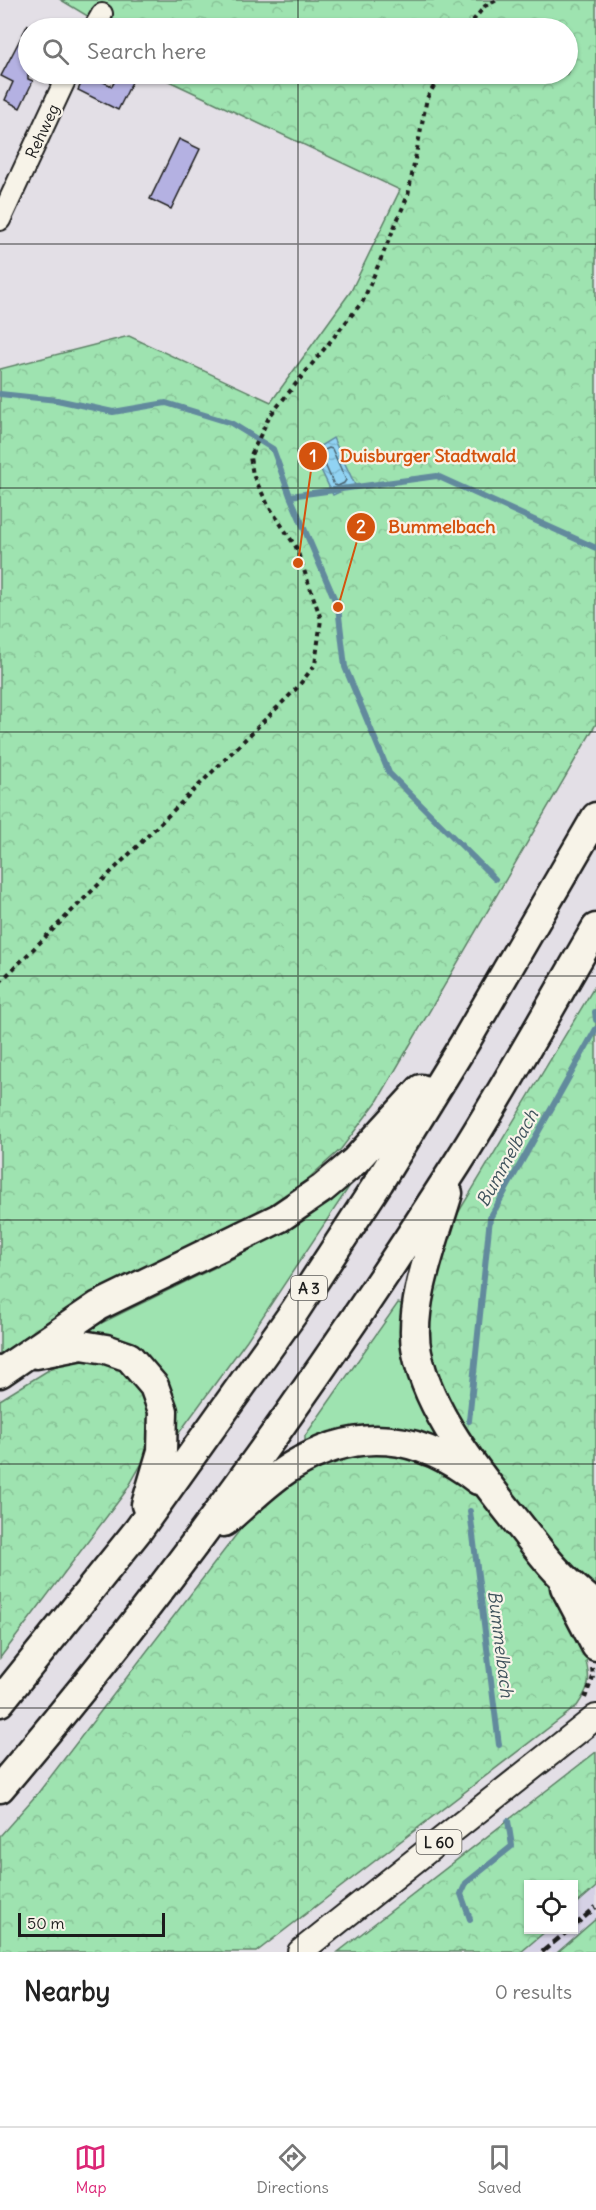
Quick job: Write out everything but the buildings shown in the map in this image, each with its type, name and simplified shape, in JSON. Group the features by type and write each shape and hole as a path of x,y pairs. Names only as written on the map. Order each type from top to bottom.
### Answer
{"highway":[{"name":"A 3","path":"0,1702 138,1528 294,1312 379,1182 596,817"},
{"path":"0,1788 193,1549 337,1343 458,1163 596,928"},
{"path":"0,1373 98,1306 279,1218 323,1188 356,1161 466,1039"},
{"path":"458,1163 423,1276 416,1315 416,1352 430,1392 450,1429 493,1492 557,1572 596,1606"},
{"path":"25,1357 82,1345 106,1348 129,1357 154,1386 163,1411 162,1451 138,1528"},
{"path":"193,1549 291,1467 327,1449 368,1439 398,1440 425,1448 458,1464 493,1492"},
{"path":"557,1572 596,1646"}],"main road":[{"name":"L 60","path":"300,1952 596,1717"}],"lane":[{"name":"Rehweg","path":"0,220 63,84"}],"path":[{"path":"475,18 485,6 497,0"},
{"path":"0,982 296,689 315,665 321,619 296,548 263,495 253,475 250,457 269,417 363,301 408,195 428,98 436,84"}],"shaded area":[{"path":"596,1887 596,1919 558,1952 521,1952 542,1934 578,1934 578,1903"}],"green space":[{"path":"61,0 596,0 596,724 378,1100 341,1149 290,1195 219,1238 0,1357 0,369 129,336 271,402 351,291 400,190 175,84 578,84 578,18 91,18"},
{"path":"596,984 596,1596 570,1568 463,1432 425,1349 432,1279 458,1213"},
{"path":"348,1182 351,1184 247,1340 176,1437 81,1333 288,1229"},
{"path":"398,1303 404,1308 444,1439 309,1445 305,1442 305,1436"},
{"path":"79,1358 102,1358 122,1367 140,1387 151,1410 150,1449 126,1491 0,1658 0,1400 60,1363"},
{"path":"402,1448 483,1497 564,1606 593,1656 586,1661 588,1685 577,1706 256,1952 0,1952 0,1836 38,1793 266,1496 331,1454"},
{"path":"596,1752 596,1887 578,1903 578,1880 524,1880 524,1934 542,1934 521,1952 338,1952"},
{"path":"596,1919 596,1952 558,1952"}],"water":[{"path":"333,438 355,485 333,495 312,451"}],"waterway":[{"name":"Bummelbach","path":"0,394 57,400 113,412 166,403 231,423 273,449 290,496 338,607 345,667 389,773 495,879"},
{"path":"290,496 437,476 596,548"},
{"name":"Bummelbach","path":"595,1012 596,1020"},
{"name":"Bummelbach","path":"469,1421 490,1218 596,1029"},
{"name":"Bummelbach","path":"470,1511 499,1745"},
{"name":"Bummelbach","path":"470,1919 461,1894 466,1883 512,1846 508,1821"}],"railway":[{"path":"578,1923 596,1907"},
{"path":"542,1952 564,1934"}],"place":[{"name":"Duisburger Stadtwald","path":"298,563"},
{"name":"Bummelbach","path":"338,607"}]}
